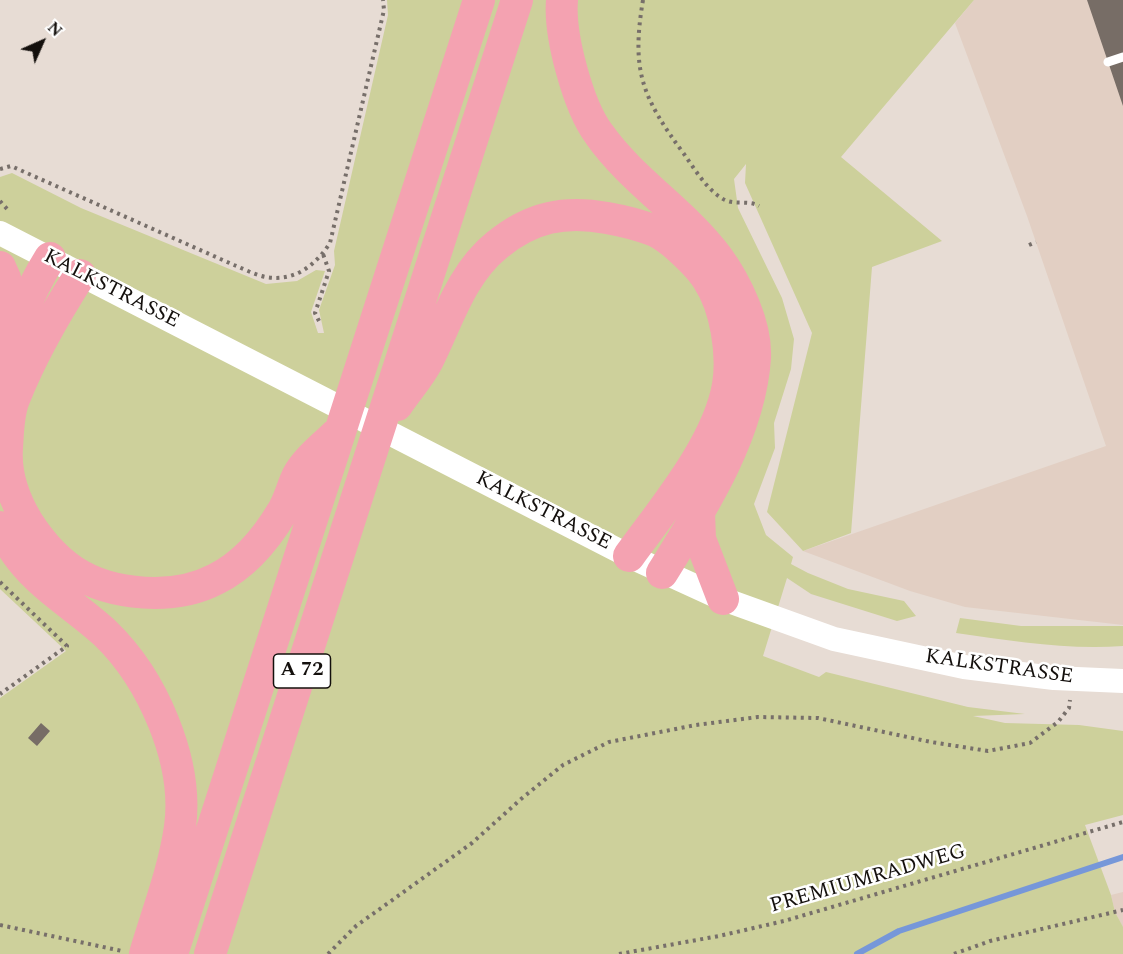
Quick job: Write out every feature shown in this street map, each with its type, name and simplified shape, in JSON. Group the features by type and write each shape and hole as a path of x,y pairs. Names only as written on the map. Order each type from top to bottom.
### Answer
{"highway":[{"name":"A 72","path":"172,954 173,907 341,427 479,0"},
{"name":"A 72","path":"210,954 517,0"},
{"path":"562,0 565,44 578,92 598,133 633,172 717,256 731,276 752,324 755,357 744,415 699,512 662,573"},
{"path":"380,430 427,362 473,268 497,245 524,226 572,213 621,220 657,232 684,252 709,280 718,301 730,352 728,384 721,412 709,436 674,496 628,556"},
{"path":"0,380 15,328 34,283 50,258"},
{"path":"0,267 5,278 15,328"},
{"path":"80,275 55,315 14,400 6,452 10,484 19,508 40,540 58,560 81,577 107,588 171,593 196,588 217,579 255,549 282,512 299,473 341,427"},
{"path":"699,512 700,539 723,599"},
{"path":"0,527 20,559 50,588 105,633 128,658 160,713 173,753 180,791 180,826 173,907 136,953"}],"main road":[{"name":"KALKSTRASSE","path":"0,233 628,556 723,599 834,639 964,667 1054,678 1123,681"}],"lane":[{"path":"1108,62 1123,57"}],"path":[{"path":"0,169 11,166 234,266 267,277 295,275 312,266 330,243 384,10 383,0"},
{"path":"643,0 638,33 639,68 649,100 698,174 718,196 731,203 754,203 759,206"},
{"path":"0,201 8,210"},
{"path":"1029,245 1036,242"},
{"path":"319,321 315,313 329,271 323,254"},
{"path":"0,582 67,646 0,694"},
{"path":"328,954 356,926 471,843 520,799 563,765 609,742 696,725 758,717 818,718 931,742 988,751 1030,743 1058,722"},
{"name":"PREMIUMRADWEG","path":"619,954 719,936 784,921 1123,822"},
{"path":"954,954 990,941 1123,910"},
{"path":"0,925 104,951 136,953"}],"shaded area":[{"path":"974,0 1123,0 1123,625 965,607 910,591 803,551 1106,446 1027,216 955,23"},
{"path":"1123,892 1123,928 1115,912 1111,895"}],"green space":[{"path":"387,0 974,0 841,157 942,241 872,267 851,533 803,551 767,512 812,333 745,183 746,164 734,179 738,208 782,298 794,339 791,369 774,423 775,448 754,504 766,535 793,557 791,564 848,589 904,601 916,616 897,621 811,594 787,578 763,656 819,677 826,672 968,707 1025,714 973,716 1005,723 1079,725 1123,731 1123,815 1085,825 1115,912 1123,927 1123,954 0,954 0,698 66,651 0,589 0,177 12,173 81,208 266,284 297,281 316,270 325,271 311,312 318,333 324,333 319,310 335,265 334,251 388,15"},
{"path":"960,618 1021,626 1123,626 1123,646 1060,646 956,633"}],"building":[{"path":"1087,0 1123,0 1123,106"},
{"path":"41,723 50,731 37,746 28,738"}],"waterway":[{"path":"857,954 899,931 1123,857"}]}
